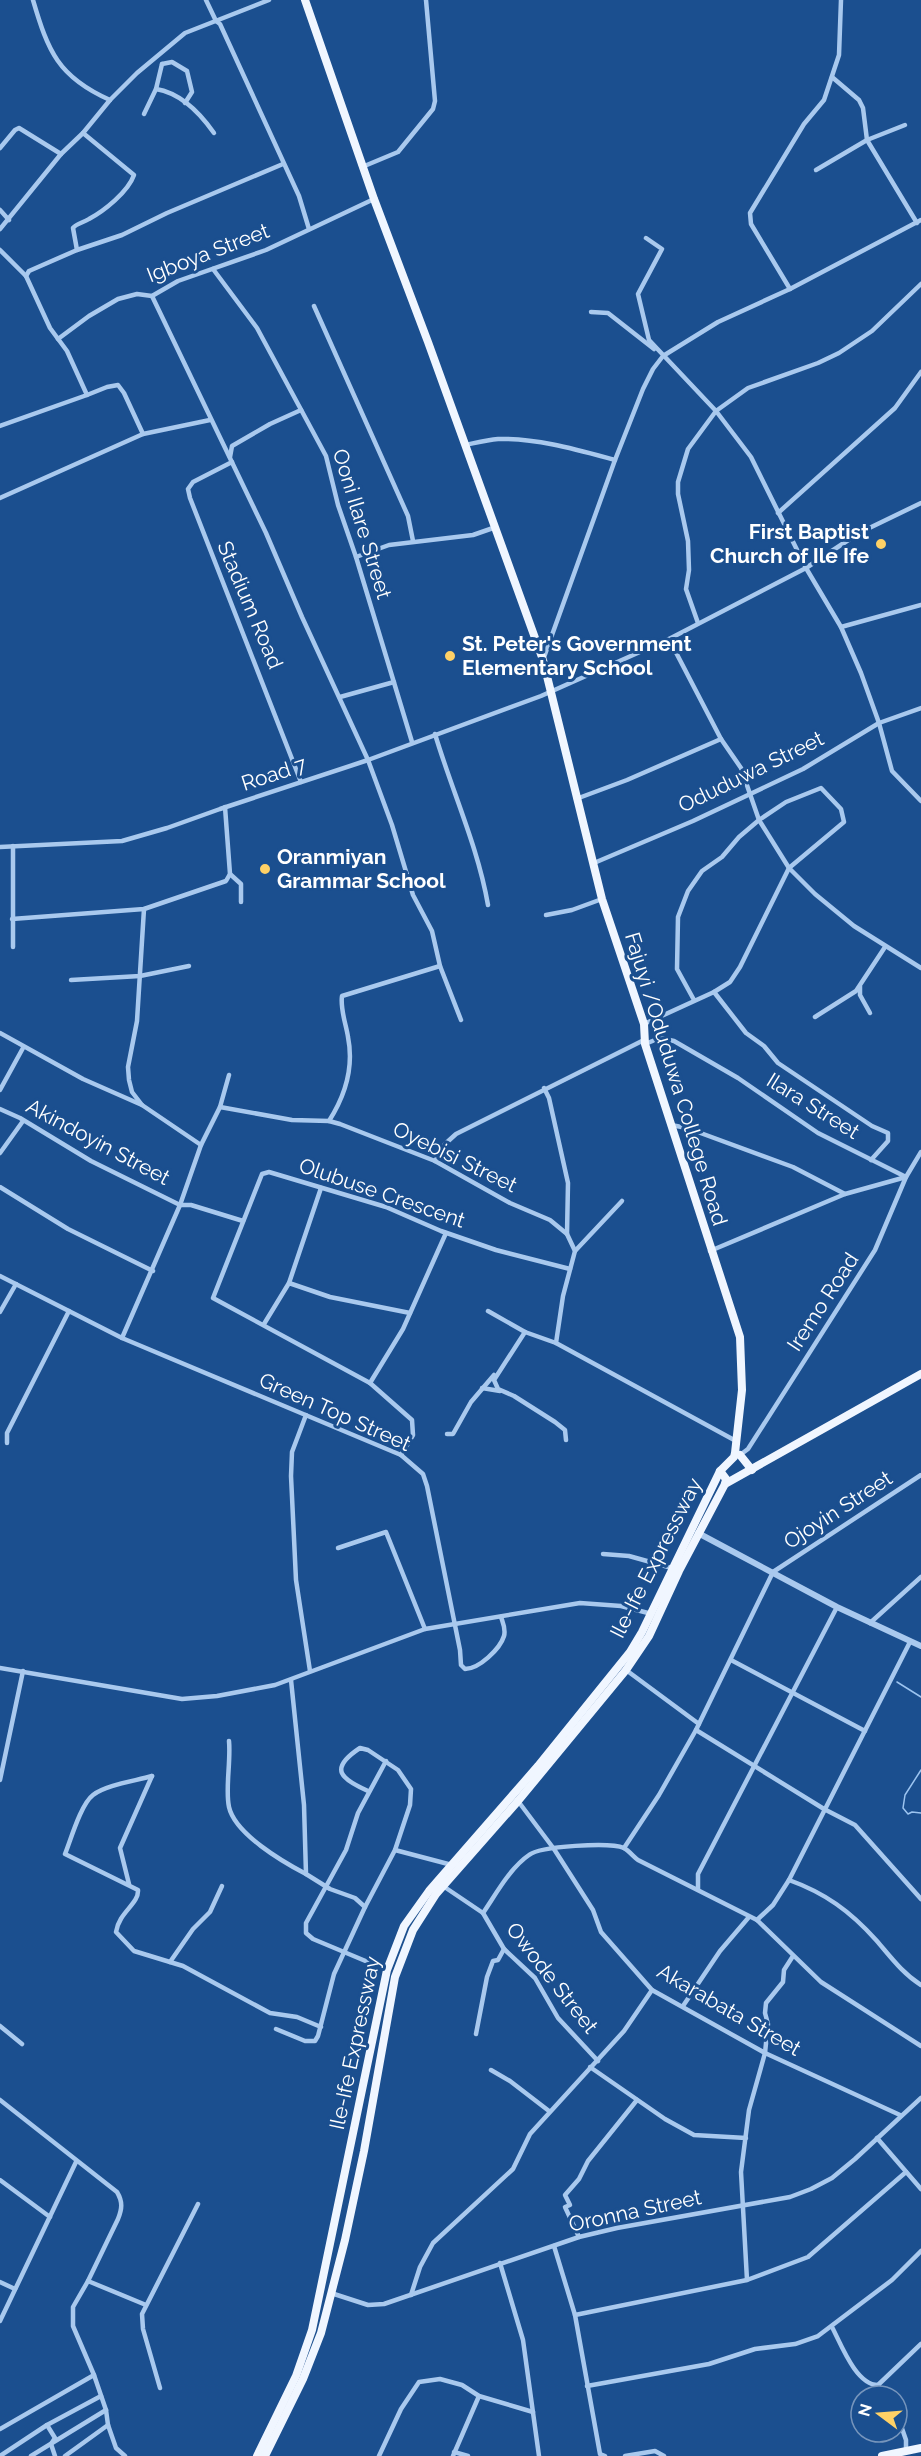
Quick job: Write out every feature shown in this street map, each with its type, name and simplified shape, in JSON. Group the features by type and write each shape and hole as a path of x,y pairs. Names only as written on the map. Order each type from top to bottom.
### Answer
{"main road":[{"name":"Fajuyi /Oduduwa College Road","path":"305,0 362,167 543,660 602,899 644,1024 645,1042 710,1251 740,1337 742,1390 736,1441 737,1456"},
{"path":"725,1484 921,1374"},
{"path":"720,1471 737,1456 752,1470"},
{"name":"Ile-Ife Expressway","path":"257,2456 296,2376 312,2330 387,1970 404,1926 429,1891 538,1766 613,1673 654,1615 725,1484 726,1479 720,1471 672,1568 654,1615 649,1636 626,1670 518,1801 443,1886 413,1930 395,1977 364,2151 321,2333 303,2379 265,2456"},
{"path":"882,2456 921,2448"}],"street":[{"path":"33,0 44,36 54,58 92,92 110,100"},
{"path":"206,0 223,30 299,196 309,229"},
{"path":"0,229 61,154 83,133 110,100 157,56 185,33 269,0"},
{"path":"362,167 398,152 433,109 435,101 426,0"},
{"path":"790,289 750,224 750,213 792,141 824,100 839,55 841,0"},
{"path":"144,114 156,89 162,64 157,56"},
{"path":"162,64 172,62 188,72 192,92 185,103"},
{"path":"543,660 643,389 653,369 663,356 718,322 790,289 919,222 867,140 863,108 859,100 832,77"},
{"path":"156,89 170,93 194,108 214,133"},
{"path":"816,170 867,140 906,125"},
{"path":"0,148 15,130 20,128 61,154"},
{"path":"77,250 73,228 77,223 91,218 112,201 128,186 134,176 83,133"},
{"path":"26,276 29,271 77,250 122,235 167,213 283,164"},
{"name":"Igboya Street","path":"58,339 89,316 118,299 137,294 152,296 178,281 266,250 374,199"},
{"path":"0,210 9,220"},
{"path":"646,238 662,249 638,294 649,340 716,411 751,457 806,568 840,627 861,673 879,723 892,771 921,801"},
{"path":"0,250 26,276 50,328 67,351 87,395"},
{"name":"Ooni Ilare Street","path":"213,269 257,328 326,456 338,505 412,742"},
{"path":"699,623 686,589 689,570 688,541 678,494 678,482 688,449 716,411 748,388 839,353 872,331 921,284"},
{"path":"152,296 205,403 210,420 231,459 368,760 392,825 413,895 432,931 440,966 461,1020"},
{"path":"314,306 408,516 413,541"},
{"path":"591,312 608,313 663,356"},
{"path":"778,513 895,408 918,381 921,372"},
{"path":"0,426 118,385 144,434"},
{"path":"231,459 232,446 270,424 301,410"},
{"path":"0,498 144,434 210,420"},
{"path":"465,445 498,439 532,442 573,449 615,460"},
{"name":"Stadium Road","path":"231,459 193,482 188,489 301,782"},
{"name":"Road 7","path":"0,847 122,841 368,760 550,693 669,639 806,568 859,533 921,503"},
{"path":"356,557 386,546 473,535 496,527"},
{"path":"840,627 921,605"},
{"path":"669,639 721,739 741,768 759,820 789,867 815,894 854,926 921,968"},
{"path":"340,697 394,682"},
{"name":"Oduduwa Street","path":"594,863 693,821 803,769 879,723 921,708"},
{"path":"435,734 449,783 478,863 488,905"},
{"path":"576,799 627,780 721,739"},
{"path":"644,1024 694,999 714,992 730,982 740,967 789,867 842,825 845,819 841,809 821,788 786,802 759,820 739,837 722,857 702,871 688,891 678,917 677,969 694,999"},
{"path":"225,807 231,874 241,884 241,903"},
{"path":"13,846 13,947"},
{"path":"12,919 144,909 226,881 231,874"},
{"path":"546,915 572,910 602,899"},
{"path":"142,1105 132,1092 128,1067 137,1021 144,909"},
{"path":"815,1017 833,1003 845,999 860,986 885,946"},
{"path":"71,980 140,976 189,966"},
{"path":"329,1121 339,1104 351,1054 342,996 440,966"},
{"path":"860,986 860,995 870,1013"},
{"path":"714,992 746,1033 764,1046 778,1063 872,1126 888,1134 888,1141 871,1160"},
{"path":"0,1033 23,1048 83,1079 142,1105 201,1145"},
{"name":"Ilara Street","path":"435,1161 445,1144 456,1134 544,1088 645,1042 660,1038 674,1041 738,1078 818,1134 906,1177"},
{"name":"Akindoyin Street","path":"0,1090 23,1048"},
{"path":"122,1338 153,1271 201,1145 220,1107 229,1074"},
{"path":"544,1088 554,1115 568,1183 567,1234"},
{"name":"Oyebisi Street","path":"220,1107 292,1120 329,1121 390,1142 435,1161 510,1203 550,1220 567,1234 575,1251"},
{"name":"Akindoyin Street","path":"0,1109 91,1161 180,1205 191,1205 243,1221"},
{"path":"0,1153 23,1121"},
{"path":"671,1125 687,1128 793,1167 845,1194"},
{"name":"Iremo Road","path":"737,1456 748,1449 875,1250 906,1177 921,1152"},
{"name":"Olubuse Crescent","path":"401,1455 412,1435 412,1420 370,1383 327,1362 264,1324 213,1298 265,1172 386,1207 446,1233 496,1250 570,1269"},
{"path":"710,1251 845,1194 906,1177"},
{"path":"0,1186 68,1229 153,1271"},
{"path":"264,1324 289,1282 321,1188"},
{"path":"556,1343 563,1296 575,1251 622,1201"},
{"path":"370,1383 410,1313 446,1233"},
{"name":"Green Top Street","path":"0,1276 122,1338 401,1455 423,1474 427,1486 461,1665 465,1669 472,1669 478,1665 503,1638 505,1629 501,1617"},
{"path":"289,1282 330,1297 410,1313"},
{"path":"0,1312 16,1284"},
{"path":"7,1443 7,1433 69,1311"},
{"path":"488,1311 525,1332 556,1343 736,1441"},
{"path":"447,1434 453,1434 482,1388 525,1332"},
{"path":"501,1366 494,1380 498,1389 555,1422 565,1430 566,1440"},
{"path":"482,1388 506,1392"},
{"path":"306,1414 292,1452 291,1476 296,1580 310,1671"},
{"path":"0,1431 7,1433"},
{"name":"Ojoyin Street","path":"773,1572 921,1475"},
{"path":"338,1548 386,1532 425,1629"},
{"path":"698,1533 837,1607 921,1646"},
{"path":"603,1554 629,1556 672,1568"},
{"path":"773,1572 696,1730 659,1795 624,1848 638,1860 757,1920 821,1982 921,2046"},
{"path":"870,1623 921,1577"},
{"path":"0,1668 182,1699 257,1690 291,1680 425,1629 580,1603 621,1606 654,1615"},
{"path":"698,1889 698,1874 837,1607"},
{"path":"757,1920 773,1905 789,1880 910,1642"},
{"path":"731,1660 865,1731"},
{"path":"626,1670 699,1724"},
{"path":"0,1780 23,1671"},
{"path":"291,1680 303,1793 306,1874"},
{"path":"696,1730 855,1826 921,1899"},
{"path":"229,1741 231,1762 227,1791 229,1808 235,1822 286,1864 326,1886 355,1898 365,1906"},
{"path":"276,2029 315,2041 321,2027 334,1974 365,1906 395,1850 410,1805 411,1789 398,1770 368,1749 360,1748 350,1755 341,1771 346,1780 368,1791"},
{"path":"386,1761 368,1791 346,1850 306,1923 306,1933 313,1939 387,1970"},
{"path":"129,1884 120,1848 152,1776 106,1788 93,1795 86,1803 65,1854 138,1890 138,1896 123,1913 116,1932 134,1952 183,1966 265,2010 297,2017 321,2027"},
{"name":"Akarabata Street","path":"518,1801 554,1849 593,1910 601,1932 652,1989 765,2053 900,2115"},
{"name":"Owode Street","path":"483,1913 506,1879 528,1855 539,1849 592,1845 624,1848"},
{"path":"395,1850 452,1865"},
{"path":"789,1880 829,1897 863,1927 898,1967 921,1985"},
{"path":"171,1962 193,1929 210,1911 222,1886"},
{"name":"Owode Street","path":"443,1886 483,1913 504,1950 535,1978 558,2018 597,2061"},
{"path":"682,2006 720,1951 749,1917"},
{"path":"476,2034 487,1977 493,1961 498,1959 504,1950"},
{"path":"747,2280 741,2172 749,2110 765,2053 768,2024 765,2013 766,2003 783,1982 784,1970 793,1956"},
{"path":"411,2295 420,2267 433,2243 513,2169 530,2134 624,2031 652,1989"},
{"path":"0,2026 22,2044"},
{"path":"590,2067 665,2119 694,2135 746,2138"},
{"path":"491,2070 510,2081 549,2111"},
{"name":"Oronna Street","path":"331,2294 368,2305 384,2304 579,2237 790,2197 832,2178 921,2098"},
{"path":"0,2100 117,2192 122,2205 118,2219 73,2307 72,2321 94,2375 116,2448 125,2456"},
{"path":"579,2237 564,2207 570,2205 565,2195 579,2179 588,2161 637,2100"},
{"path":"877,2139 920,2186"},
{"path":"0,2321 76,2162"},
{"path":"574,2315 747,2280 808,2257 906,2172"},
{"path":"0,2180 50,2217"},
{"path":"160,2388 141,2323 146,2305 198,2204"},
{"path":"554,2246 574,2315 600,2454 605,2456"},
{"path":"587,2386 709,2364 755,2349 795,2344 818,2337 892,2280 921,2251"},
{"path":"500,2263 523,2340 539,2456"},
{"path":"88,2281 146,2305"},
{"path":"0,2282 15,2289"},
{"path":"832,2327 850,2363 867,2382 874,2384"},
{"path":"879,2384 921,2344"},
{"path":"0,2430 94,2375"},
{"path":"379,2456 401,2409 419,2382 440,2379 462,2385 479,2396 533,2412"},
{"path":"0,2456 47,2425 101,2396"},
{"path":"468,2456 453,2454 479,2396"},
{"path":"31,2456 106,2410"},
{"path":"47,2425 55,2438 51,2444"},
{"path":"65,2456 108,2425"},
{"path":"51,2444 55,2456"},
{"path":"906,2444 906,2451"},
{"path":"625,2456 656,2451 664,2456"}],"waterway":[{"path":"897,1682 921,1697"},
{"path":"921,1770 905,1795 903,1808 908,1814 921,1813"}],"place":[{"name":"First Baptist Church of Ile Ife","path":"881,544"},
{"name":"St. Peter's Government Elementary School","path":"450,656"},
{"name":"Oranmiyan Grammar School","path":"265,869"}]}
